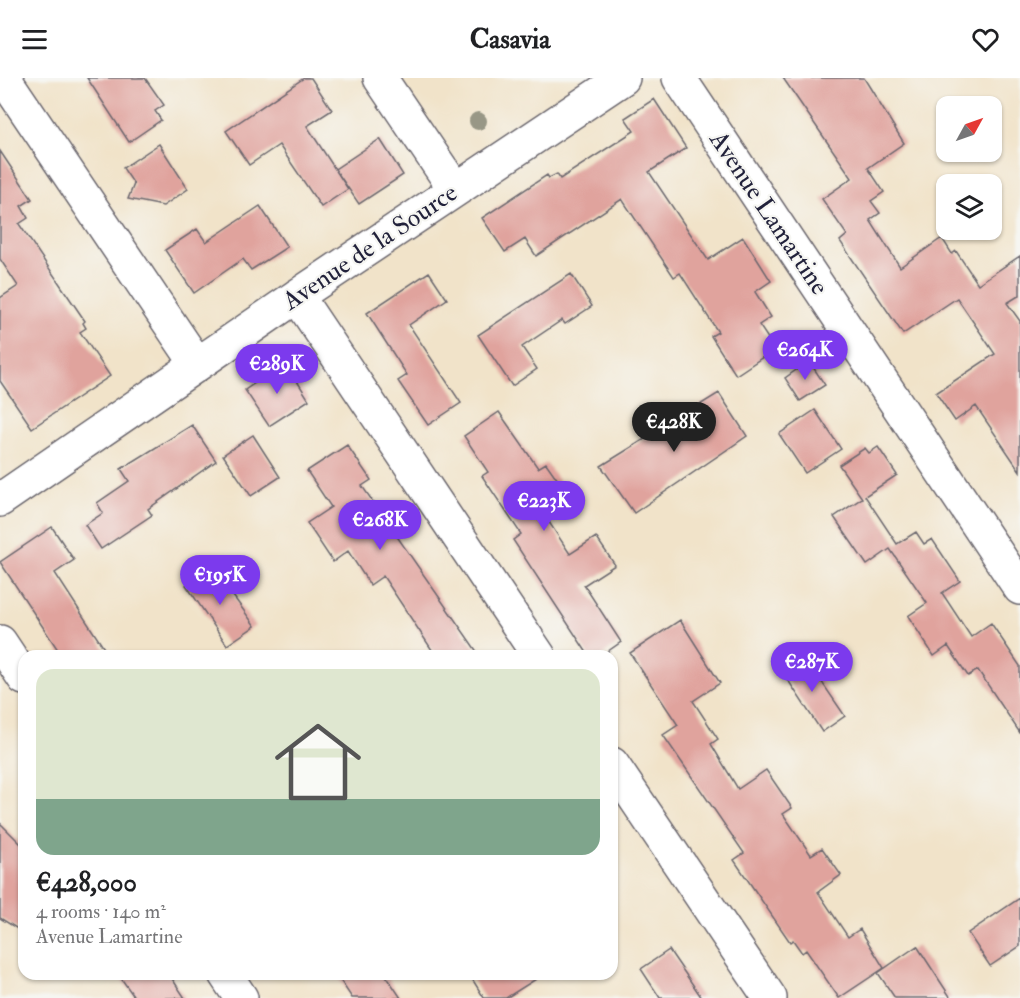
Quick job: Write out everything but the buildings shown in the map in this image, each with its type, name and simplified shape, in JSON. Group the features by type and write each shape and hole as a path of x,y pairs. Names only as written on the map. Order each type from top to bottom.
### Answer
{"street":[{"path":"4,78 197,364"},
{"path":"380,78 455,189"},
{"name":"Avenue de la Source","path":"0,500 297,296 623,78"},
{"name":"Avenue Lamartine","path":"679,78 1020,588"},
{"path":"297,296 535,650"},
{"path":"0,642 18,669"},
{"path":"618,773 770,998"},
{"path":"229,980 242,998"}]}
